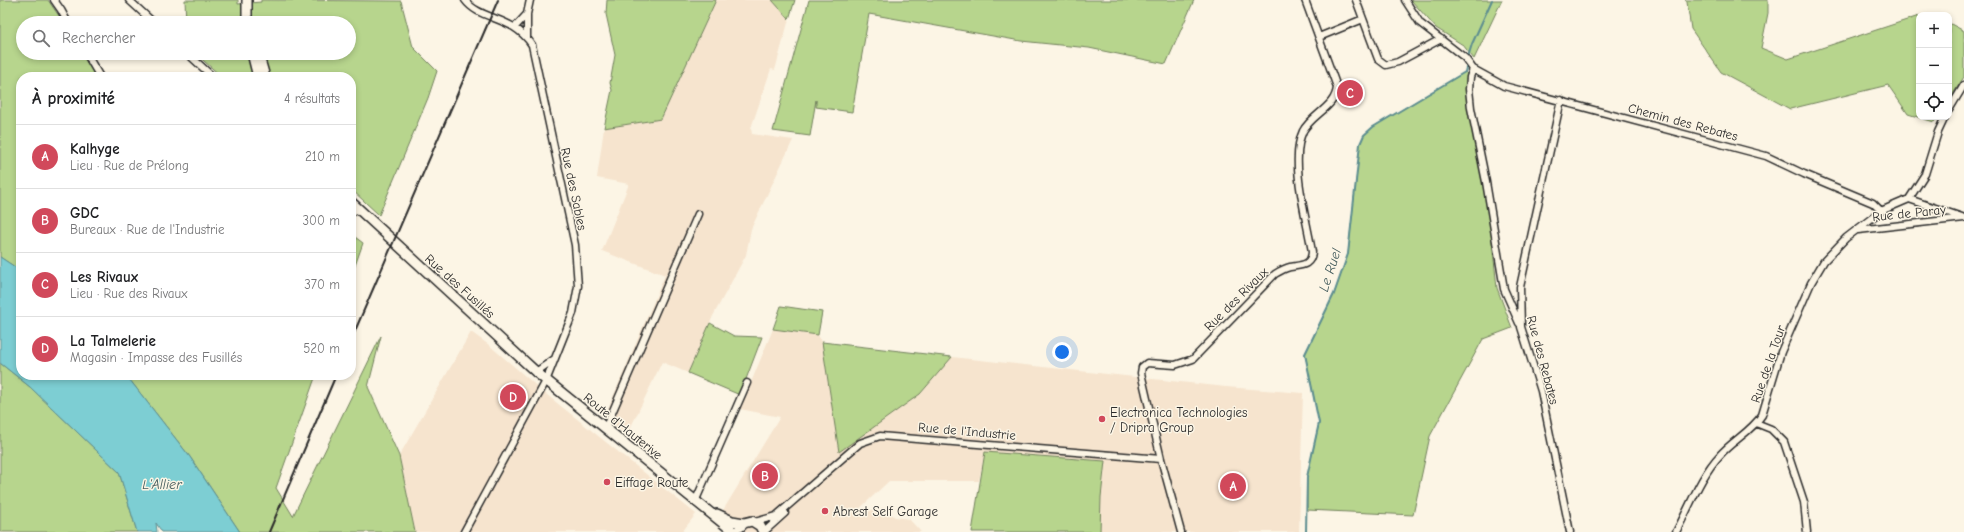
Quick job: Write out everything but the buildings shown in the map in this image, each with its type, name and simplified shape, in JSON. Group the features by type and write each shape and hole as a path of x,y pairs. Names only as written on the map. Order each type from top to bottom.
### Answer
{"main road":[{"path":"247,0 247,16"},
{"path":"251,0 252,16"},
{"path":"254,60 257,72"},
{"path":"260,60 264,72"},
{"name":"Rue des Fusillés","path":"356,210 546,381"},
{"name":"Route d'Hauterive","path":"546,381 734,532"},
{"name":"Route d'Hauterive","path":"699,504 732,521 744,523"},
{"path":"738,532 744,523 755,522 760,526 763,532"}],"street":[{"path":"54,0 64,16"},
{"path":"129,0 146,16"},
{"name":"Rue des Sables","path":"464,532 546,381 576,302 578,286 575,245 535,56 527,38 515,27 475,9 465,0"},
{"path":"527,38 527,14 530,0"},
{"name":"Rue des Rivaux","path":"1161,459 1141,373 1142,367 1147,363 1175,365 1193,359 1275,274 1290,267 1306,264 1310,260 1312,252 1298,176 1298,146 1304,130 1312,119 1332,103 1337,92 1337,87 1305,0"},
{"path":"1356,0 1378,59 1386,65 1398,62 1441,39"},
{"name":"Chemin des Rebates","path":"1405,0 1420,23 1465,58 1473,68 1504,86 1766,156 1873,203 1881,211"},
{"path":"515,27 527,14"},
{"path":"1319,37 1363,19"},
{"path":"90,60 97,72"},
{"path":"194,60 207,72"},
{"path":"1473,68 1470,77 1469,89 1471,108 1504,289 1521,326"},
{"path":"1952,105 1964,85"},
{"name":"Rue des Rebates","path":"1560,100 1520,287 1521,326 1541,391 1570,532"},
{"path":"1944,120 1938,132 1925,174 1909,199 1964,218"},
{"name":"Rue de la Tour","path":"1676,532 1712,465 1726,449 1756,423 1762,415 1781,352 1811,283 1824,261 1846,238 1881,211 1909,199"},
{"path":"606,429 698,214"},
{"name":"Rue de Paray","path":"1856,230 1964,218"},
{"path":"536,372 553,360"},
{"path":"699,504 747,383"},
{"path":"1756,423 1771,429 1784,442 1804,502 1807,532"},
{"name":"Rue de l'Industrie","path":"755,522 776,516 860,443 880,436 1161,459"},
{"path":"1161,459 1181,532"},
{"name":"Rue de l'Industrie","path":"763,532 779,520 795,501"}],"shaded area":[{"path":"716,0 772,0 789,19 775,70 771,69 751,128 752,134 793,140 751,229 746,255 713,316 688,373 662,362 627,435 605,416 665,275 602,251 629,184 597,178 604,128 661,119"},
{"path":"773,329 818,335 822,342 839,451 920,394 952,357 1226,387 1303,393 1299,532 1100,532 1101,497 1105,461 985,452 979,481 889,481 855,513 884,508 895,517 909,519 921,532 725,532 722,512 780,417 740,409"},
{"path":"471,332 489,345 547,395 696,514 682,532 415,532 399,456"}],"green space":[{"path":"0,0 48,0 59,16 16,16 16,60 86,60 94,72 16,72 16,268 0,257"},
{"path":"185,0 238,0 238,4 261,2 261,0 401,1 413,47 437,71 428,98 379,215 356,194 356,72 216,72 203,60 356,60 356,16 186,16"},
{"path":"607,0 716,0 661,119 604,128 612,90 610,83 615,55 606,14"},
{"path":"772,0 795,0 789,19"},
{"path":"809,0 1194,0 1166,64 1089,48 1021,41 869,14 852,112 816,107 816,100 810,136 773,131"},
{"path":"1411,0 1502,0 1474,59 1463,45 1436,28"},
{"path":"1685,0 1768,0 1768,13 1761,48 1788,59 1916,17 1916,116 1908,114 1888,85 1790,109 1721,72 1691,29 1687,2"},
{"path":"1952,25 1964,31 1964,77 1952,95"},
{"path":"1465,72 1470,77 1469,89 1489,213 1497,288 1512,328 1483,339 1430,436 1413,515 1307,510 1307,477 1319,423 1305,354 1334,294 1348,254 1360,144 1364,135 1373,127"},
{"path":"356,238 363,243 356,263"},
{"path":"781,306 822,312 818,335 773,329"},
{"path":"710,323 734,336 762,337 740,395 688,373"},
{"path":"381,336 368,387 399,456 415,532 240,532 190,457 130,380 314,380 276,488 293,516"},
{"path":"822,342 952,357 920,394 839,452"},
{"path":"0,363 16,376 16,380 21,380 30,387 119,472 137,532 0,532"},
{"path":"985,452 1105,461 1101,497 1100,532 972,532"}],"water":[{"name":"L'Allier","path":"0,257 16,268 16,376 0,363"},
{"name":"L'Allier","path":"21,380 130,380 190,457 240,532 162,532 156,523 157,532 137,532 119,472"}],"waterway":[{"name":"Le Ruel","path":"1468,57 1472,44 1492,0"},
{"name":"Le Ruel","path":"1306,532 1307,477 1319,423 1305,354 1334,294 1348,254 1360,144 1364,135 1373,127 1465,72 1467,64"}],"railway":[{"path":"356,328 498,0"},
{"path":"269,532 334,380"}],"place":[{"name":"Les Rivaux","path":"1350,93"},
{"name":"La Talmelerie","path":"513,397"},
{"name":"Electronica Technologies / Dripra Group","path":"1102,419"},
{"name":"GDC","path":"765,476"},
{"name":"Eiffage Route","path":"607,482"},
{"name":"Kalhyge","path":"1233,486"},
{"name":"Abrest Self Garage","path":"825,511"}]}
